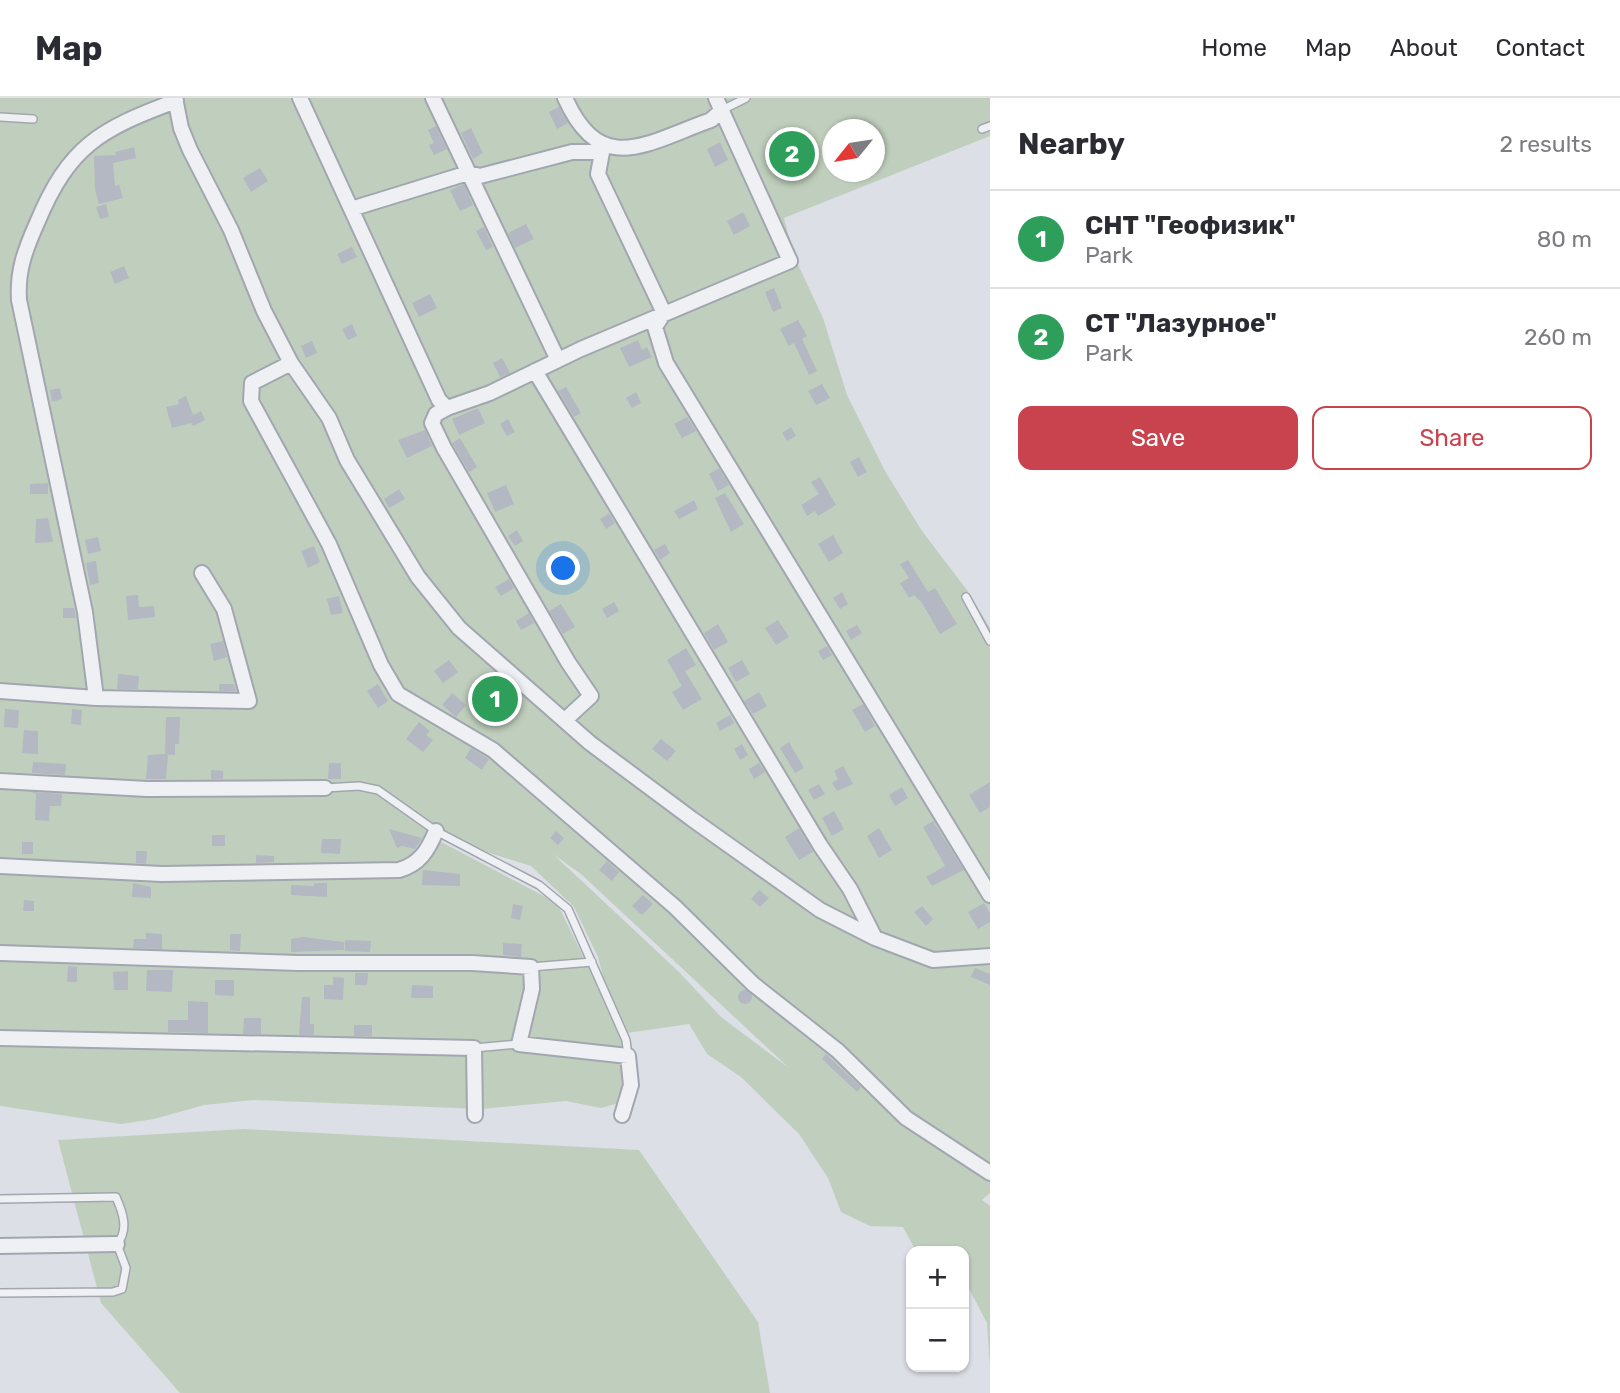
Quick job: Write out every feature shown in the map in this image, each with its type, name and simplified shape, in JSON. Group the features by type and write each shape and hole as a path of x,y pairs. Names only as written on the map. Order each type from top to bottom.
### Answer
{"street":[{"path":"300,98 439,400 447,408"},
{"path":"433,98 558,360"},
{"path":"565,98 587,135 602,149"},
{"path":"96,698 85,612 19,300 20,262 51,188 79,151 122,121 175,100 181,128 190,150 250,269 264,311 291,363 329,418 347,460 418,577 459,628 565,720 692,819 820,911 875,938 933,960 990,956"},
{"path":"351,209 468,173 480,176 572,152 645,143 711,120 719,104"},
{"path":"565,720 592,696 568,662 432,423 436,414 447,408 490,393 664,313 790,261 719,104"},
{"path":"602,149 598,174 664,313"},
{"path":"664,313 655,327 666,363 990,895"},
{"path":"291,363 252,383 251,401 329,544 381,665 398,694 493,750 674,907 753,984 838,1051 906,1118 990,1173"},
{"path":"535,371 820,845 850,889 875,938"},
{"path":"0,691 96,698 249,701 224,609 202,573"},
{"path":"0,780 147,789 325,788"},
{"path":"0,866 162,874 399,870 411,867 427,852 436,831"},
{"path":"0,953 298,963 472,963 531,967 532,989 519,1044 628,1056 631,1085 622,1115"},
{"path":"0,1038 474,1048 475,1115"},
{"path":"0,1246 117,1244"}],"lane":[{"path":"719,104 746,98"},
{"path":"0,117 33,119"},
{"path":"966,597 990,641"},
{"path":"325,788 359,786 378,790 436,831 539,885 568,909 626,1040 628,1056"},
{"path":"531,967 592,962"},
{"path":"474,1048 519,1044"},
{"path":"0,1199 116,1198 124,1214 124,1237 117,1244 126,1268 122,1289 113,1292 0,1293"}],"green space":[{"path":"0,98 990,98 990,136 885,178 885,119 822,119 822,182 874,182 784,218 794,256 823,318 847,395 885,471 922,531 967,590 990,628 990,1193 982,1200 990,1206 990,1367 987,1323 969,1289 969,1246 913,1246 903,1227 870,1226 841,1212 828,1178 799,1134 741,1077 707,1054 689,1024 627,1033 609,1000 598,957 574,907 531,866 480,850 425,820 430,836 557,903 623,1037 626,1079 619,1103 601,1108 566,1101 481,1109 253,1100 204,1105 154,1119 121,1124 0,1106","holes":["553,854 582,875 789,1068 721,1017 679,972"]},
{"path":"244,1129 639,1150 758,1322 770,1393 180,1393 101,1303 58,1140"}],"building":[{"path":"559,107 568,123 557,129 549,112"},
{"path":"436,126 447,149 434,155 429,145 434,143 428,130"},
{"path":"471,128 483,153 473,159 461,133"},
{"path":"720,142 728,160 715,167 707,149"},
{"path":"134,147 136,158 113,163 115,186 119,185 123,198 99,204 95,190 94,156 116,155 115,152"},
{"path":"260,168 268,181 251,192 243,178"},
{"path":"464,184 473,205 460,211 450,190"},
{"path":"106,204 109,217 100,219 96,207"},
{"path":"743,212 750,226 734,235 727,221"},
{"path":"526,224 534,239 515,248 508,233"},
{"path":"484,227 493,247 486,250 476,231"},
{"path":"352,247 357,257 342,264 337,254"},
{"path":"124,266 129,278 115,284 110,272"},
{"path":"774,288 782,308 773,312 765,292"},
{"path":"430,294 437,308 419,317 412,303"},
{"path":"798,320 807,336 802,339 817,371 809,375 794,343 789,346 780,329"},
{"path":"352,324 357,336 348,340 342,329"},
{"path":"638,340 642,350 647,347 652,357 629,367 620,348"},
{"path":"312,341 317,353 306,358 301,346"},
{"path":"502,358 510,373 500,377 493,363"},
{"path":"822,384 830,398 816,405 808,391"},
{"path":"566,387 581,413 574,417 558,391"},
{"path":"60,388 62,399 52,402 50,390"},
{"path":"636,392 641,403 632,408 626,398"},
{"path":"186,396 193,415 201,411 205,420 193,426 191,423 172,428 166,407 179,404 178,400"},
{"path":"478,408 485,423 459,435 452,419"},
{"path":"687,417 696,431 682,438 674,424"},
{"path":"508,419 515,432 507,436 500,424"},
{"path":"791,427 796,436 787,441 782,433"},
{"path":"425,430 432,446 407,458 398,440"},
{"path":"460,438 477,467 469,472 452,443"},
{"path":"859,457 867,472 858,477 850,462"},
{"path":"719,468 729,485 718,491 709,474"},
{"path":"820,477 836,505 818,516 815,511 807,516 801,505 819,494 811,482"},
{"path":"48,483 48,494 30,494 30,484"},
{"path":"506,485 514,504 495,512 487,493"},
{"path":"399,489 405,499 389,508 384,499"},
{"path":"725,493 744,524 731,532 715,498"},
{"path":"694,500 698,509 679,519 674,511"},
{"path":"609,513 615,523 606,529 600,519"},
{"path":"48,518 53,542 35,543 36,519"},
{"path":"517,530 523,541 515,546 508,536"},
{"path":"833,535 843,553 829,562 818,544"},
{"path":"98,537 101,551 88,554 85,540"},
{"path":"665,544 670,553 660,560 654,550"},
{"path":"314,546 320,562 308,568 301,551"},
{"path":"908,560 928,592 935,588 957,624 940,634 922,603 914,595 909,598 900,583 909,578 900,564"},
{"path":"96,561 99,583 90,585 86,563"},
{"path":"509,579 514,588 501,596 495,587"},
{"path":"842,592 848,604 840,609 833,598"},
{"path":"138,595 139,607 154,606 155,617 128,620 126,596"},
{"path":"339,596 343,613 331,615 327,599"},
{"path":"614,602 619,611 607,618 602,609"},
{"path":"561,604 575,627 563,634 549,611"},
{"path":"63,608 74,608 76,618 63,618"},
{"path":"529,613 534,623 521,630 516,621"},
{"path":"778,620 789,637 776,645 765,628"},
{"path":"718,624 728,642 714,650 704,633"},
{"path":"857,625 862,633 851,640 846,631"},
{"path":"223,641 227,657 214,661 210,644"},
{"path":"827,646 832,655 823,660 818,651"},
{"path":"686,648 696,665 685,671 702,699 683,710 672,692 682,686 667,660"},
{"path":"449,660 458,672 443,683 434,671"},
{"path":"742,660 750,674 736,682 728,668"},
{"path":"118,674 139,676 138,689 117,689"},
{"path":"219,684 234,684 236,691 219,691"},
{"path":"378,684 388,701 378,708 367,691"},
{"path":"759,692 767,706 753,714 744,701"},
{"path":"452,693 466,705 456,717 442,705"},
{"path":"863,704 875,726 865,732 852,710"},
{"path":"5,709 19,710 18,728 4,727"},
{"path":"72,709 82,710 81,725 71,724"},
{"path":"730,715 734,723 720,731 716,723"},
{"path":"166,717 180,717 179,744 175,744 175,755 168,755 166,779 146,779 148,755 165,754"},
{"path":"419,722 430,731 426,735 433,740 423,752 406,739"},
{"path":"24,730 38,731 38,754 22,753"},
{"path":"661,739 676,751 667,761 652,749"},
{"path":"789,742 804,768 795,773 780,748"},
{"path":"742,744 748,755 740,760 734,749"},
{"path":"471,748 489,759 482,770 465,758"},
{"path":"33,762 66,764 65,775 32,773"},
{"path":"329,763 341,763 341,779 328,779"},
{"path":"759,763 765,772 754,779 749,769"},
{"path":"843,766 853,784 837,791 832,783 838,779 834,771"},
{"path":"211,770 223,771 223,779 211,779"},
{"path":"990,782 990,807 980,813 969,795"},
{"path":"819,784 825,794 814,800 808,790"},
{"path":"902,787 908,798 895,806 889,795"},
{"path":"31,792 62,794 61,806 50,806 49,821 35,820 36,794"},
{"path":"834,811 844,829 832,836 822,818"},
{"path":"933,821 964,870 932,886 926,877 945,866 923,827"},
{"path":"799,828 813,852 799,860 785,837"},
{"path":"879,828 892,850 879,858 867,836"},
{"path":"389,829 422,838 415,849 402,846 397,848"},
{"path":"556,831 564,838 558,845 550,838"},
{"path":"212,835 225,835 225,846 212,846"},
{"path":"322,839 341,839 340,854 321,853"},
{"path":"22,842 33,842 33,854 22,854"},
{"path":"136,851 147,851 146,864 136,863"},
{"path":"256,855 274,856 274,862 256,863"},
{"path":"607,861 619,872 612,881 599,870"},
{"path":"423,870 460,874 460,886 422,885"},
{"path":"133,883 151,887 151,898 132,897"},
{"path":"314,883 327,883 327,897 291,895 291,885 314,886"},
{"path":"759,890 769,898 760,907 751,899"},
{"path":"643,895 653,904 642,915 632,906"},
{"path":"24,900 34,901 34,911 23,911"},
{"path":"984,903 990,913 990,922 978,929 968,912"},
{"path":"513,904 523,906 520,920 511,918"},
{"path":"922,906 933,919 926,926 914,912"},
{"path":"146,933 162,934 162,949 133,948 134,939 146,939"},
{"path":"230,934 241,934 240,951 230,950"},
{"path":"303,937 344,942 344,950 291,952 291,939"},
{"path":"345,940 371,941 370,952 345,951"},
{"path":"503,943 522,944 521,957 503,955"},
{"path":"68,966 77,967 77,982 67,982"},
{"path":"975,968 990,974 990,985 971,977"},
{"path":"147,970 173,970 172,992 146,991"},
{"path":"128,971 128,990 114,990 113,972"},
{"path":"355,973 368,973 367,985 355,985"},
{"path":"333,977 344,978 343,1000 324,999 324,985 333,985"},
{"path":"215,980 234,980 234,996 215,995"},
{"path":"412,985 433,986 433,998 411,998"},
{"path":"745,990 750,992 750,1002 745,1004 740,1002 738,997 740,992"},
{"path":"302,997 310,997 310,1024 314,1024 314,1035 299,1035"},
{"path":"188,1001 208,1002 208,1033 168,1032 168,1020 188,1020"},
{"path":"244,1018 261,1018 261,1034 243,1034"},
{"path":"354,1025 372,1025 372,1036 354,1036"},
{"path":"826,1054 861,1087 857,1092 822,1059"}],"place":[{"name":"СТ \"Лазурное\"","path":"792,154"},
{"name":"СНТ \"Геофизик\"","path":"495,699"}]}
